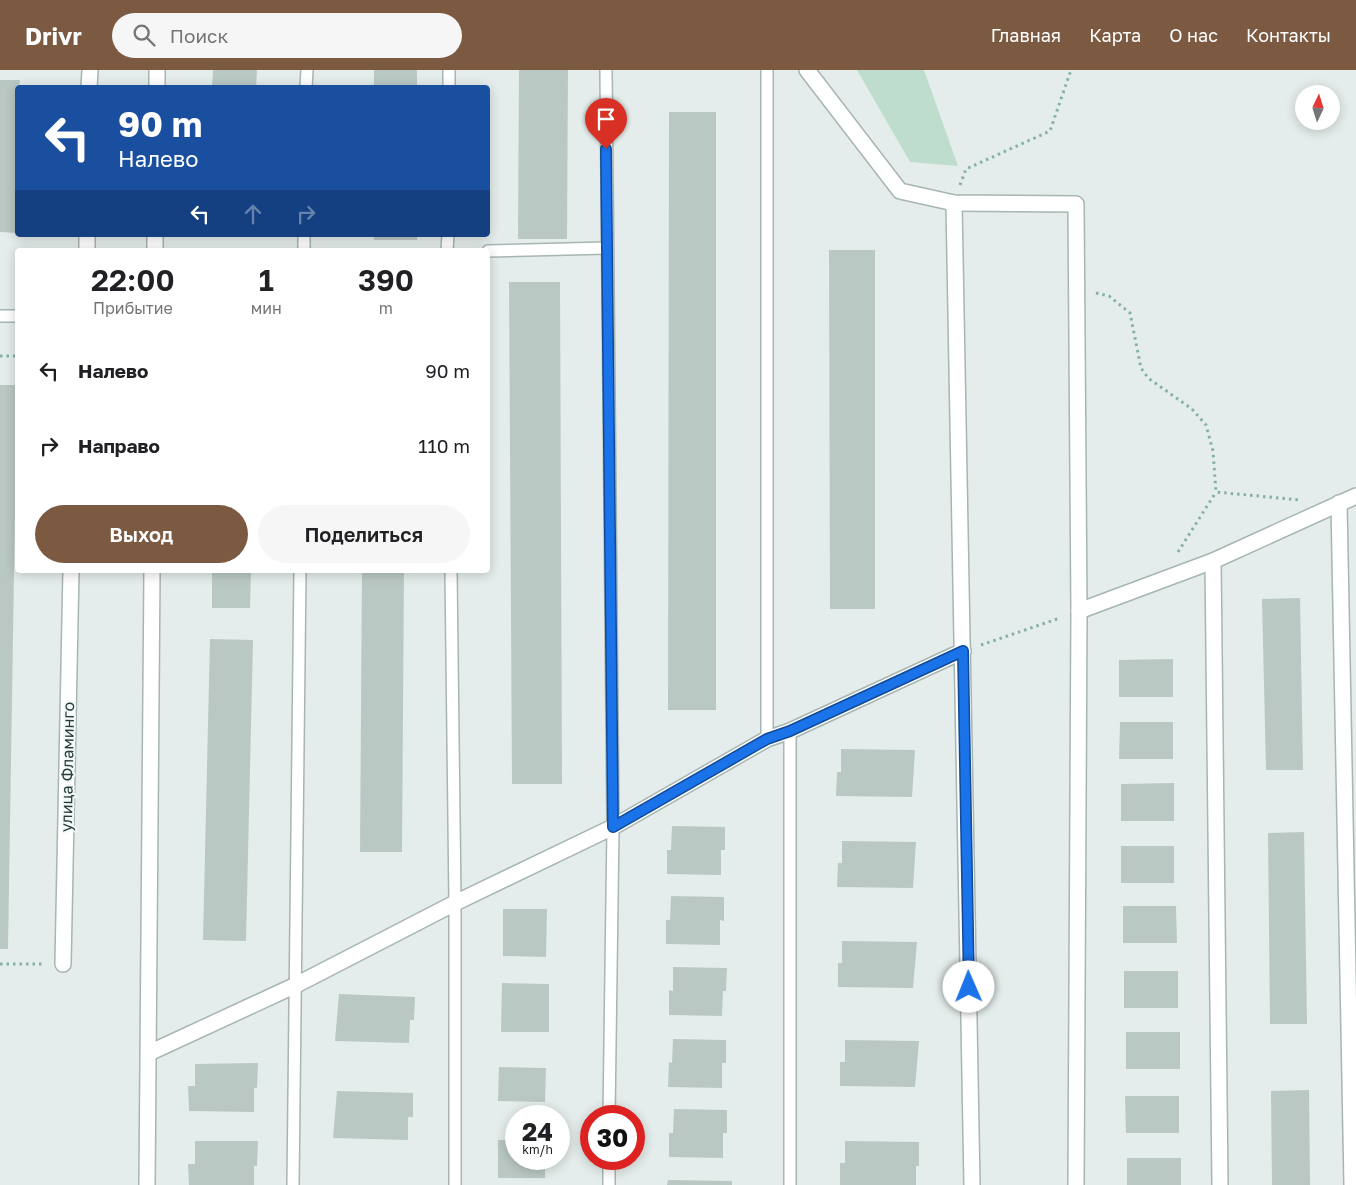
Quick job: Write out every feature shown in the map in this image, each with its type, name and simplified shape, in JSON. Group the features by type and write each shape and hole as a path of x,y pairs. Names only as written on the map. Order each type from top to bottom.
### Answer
{"street":[{"path":"90,70 90,85"},
{"path":"157,70 157,85"},
{"path":"807,70 900,191 954,203 1076,204 1079,611 1076,1185"},
{"path":"954,203 972,1185"},
{"path":"1079,611 1212,561 1356,496"},
{"path":"1339,503 1352,1185"},
{"path":"1212,561 1220,1185"},
{"name":"улица Фламинго","path":"63,964 71,573"},
{"path":"146,1185 149,1054 152,573"},
{"path":"149,1054 296,985 455,903 613,827 767,739 790,731 963,651"}],"lane":[{"path":"306,85 307,70"},
{"path":"449,85 450,70"},
{"path":"606,70 606,248 613,827 609,1105"},
{"path":"766,70 767,739"},
{"path":"490,251 606,248"},
{"path":"0,316 15,316"},
{"path":"293,1185 300,573"},
{"path":"451,573 455,903 455,1185"},
{"path":"790,731 790,1185"},
{"path":"609,1170 609,1185"}],"path":[{"path":"954,203 966,169 1050,131 1071,70"},
{"path":"1076,287 1109,296 1130,313 1141,368 1148,378 1192,409 1206,425 1213,451 1216,492 1160,581"},
{"path":"0,356 15,356"},
{"path":"1216,492 1301,500"},
{"path":"963,651 1079,611"},
{"path":"0,964 63,964"}],"green space":[{"path":"857,70 924,70 958,166 910,162"}],"building":[{"path":"213,70 257,70 256,85 212,85"},
{"path":"374,70 417,70 417,85 374,85"},
{"path":"519,70 568,70 567,239 518,239"},
{"path":"0,80 20,80 19,85 15,85 15,233 0,232"},
{"path":"669,112 716,112 716,710 668,710"},
{"path":"374,237 417,237 417,240 374,240"},
{"path":"829,250 875,250 875,609 830,609"},
{"path":"509,282 560,282 562,784 512,784"},
{"path":"0,385 15,385 15,510 8,949 0,949"},
{"path":"212,573 251,573 250,608 212,608"},
{"path":"362,573 404,573 402,852 360,852"},
{"path":"1300,598 1303,770 1266,770 1262,599"},
{"path":"210,639 253,640 246,941 203,940"},
{"path":"1173,659 1173,697 1119,697 1119,660"},
{"path":"1120,722 1173,722 1173,759 1119,759"},
{"path":"841,749 915,750 912,797 836,796 837,772 841,772"},
{"path":"1174,783 1174,821 1121,821 1121,784"},
{"path":"672,826 725,827 725,850 721,850 721,875 667,874 667,850 671,850"},
{"path":"1304,832 1307,1024 1270,1024 1268,833"},
{"path":"842,841 916,842 913,888 837,887 838,863 842,863"},
{"path":"1121,846 1174,846 1174,883 1121,883"},
{"path":"671,896 724,897 724,921 720,920 720,945 666,944 666,920 670,920"},
{"path":"1123,906 1176,906 1177,943 1123,943"},
{"path":"503,909 547,909 546,957 503,956"},
{"path":"842,941 917,942 913,988 838,987 838,963 842,963"},
{"path":"673,967 727,968 726,991 723,991 722,1016 669,1015 669,990 673,991"},
{"path":"1124,971 1178,971 1178,1008 1124,1008"},
{"path":"502,983 549,984 549,1032 501,1032"},
{"path":"339,994 415,997 414,1020 410,1020 409,1043 335,1041"},
{"path":"1126,1032 1180,1032 1180,1069 1126,1069"},
{"path":"673,1039 726,1040 726,1063 722,1063 722,1088 668,1087 669,1062 672,1063"},
{"path":"845,1040 919,1041 915,1087 840,1086 840,1062 845,1062"},
{"path":"258,1063 257,1088 254,1088 254,1112 189,1111 188,1086 195,1086 195,1064"},
{"path":"499,1067 546,1068 545,1102 498,1101"},
{"path":"1309,1090 1310,1185 1272,1185 1271,1091"},
{"path":"337,1091 413,1093 413,1117 408,1117 408,1140 333,1138"},
{"path":"1125,1096 1179,1096 1179,1133 1126,1133"},
{"path":"674,1109 727,1110 727,1133 723,1133 723,1158 669,1157 669,1133 673,1133"},
{"path":"498,1140 505,1140 505,1170 545,1170 545,1178 498,1178"},
{"path":"195,1141 258,1141 257,1166 254,1166 254,1185 189,1185 188,1164 195,1164"},
{"path":"845,1141 919,1142 919,1166 916,1166 916,1185 840,1185 840,1163 845,1163"},
{"path":"1127,1158 1181,1158 1181,1185 1127,1185"},
{"path":"668,1180 732,1181 732,1185 667,1185"}],"route":[{"path":"606,149 613,827 767,739 790,731 963,651 969,987"}]}
